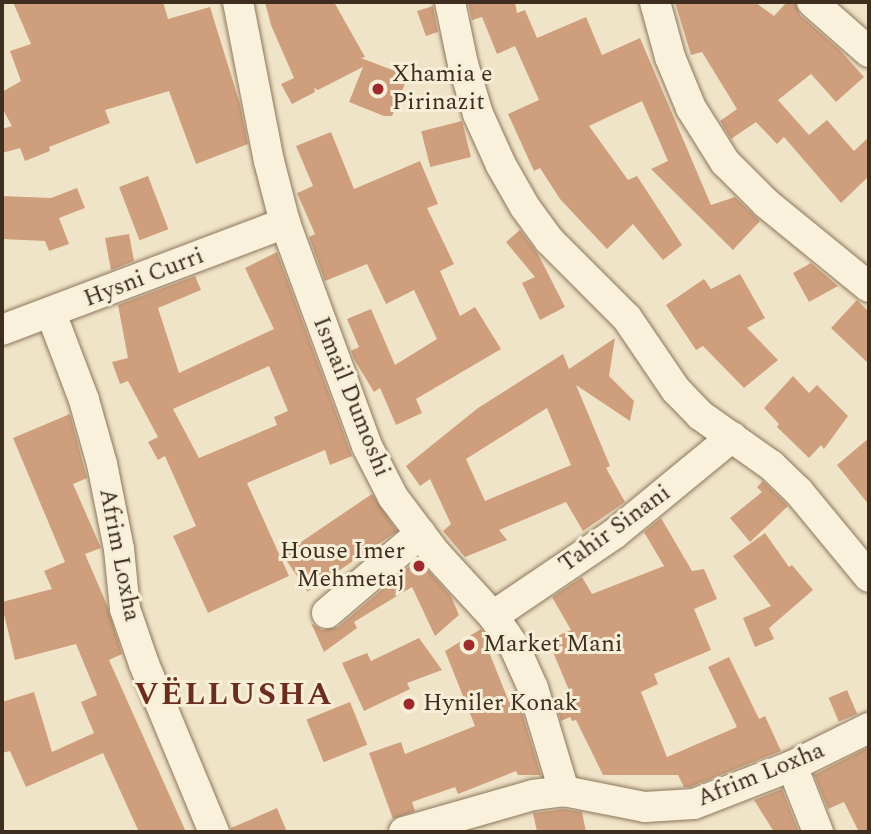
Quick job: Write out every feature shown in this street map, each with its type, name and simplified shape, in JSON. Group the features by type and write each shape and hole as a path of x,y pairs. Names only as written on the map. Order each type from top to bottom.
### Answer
{"street":[{"name":"Ismail Dumoshi","path":"238,2 269,161 285,223 367,446 393,497 436,554 493,616 515,648 533,688 564,791"},
{"path":"450,2 463,64 478,114 500,165 549,240 627,318 676,390 700,415 771,465 799,492 869,577"},
{"path":"655,2 670,57 691,108 724,162 765,203 869,287"},
{"path":"812,2 869,52"},
{"name":"Hysni Curri","path":"2,330 285,223"},
{"name":"Afrim Loxha","path":"51,313 84,400 102,464 119,549 125,609 144,664 214,832"},
{"name":"Tahir Sinani","path":"493,616 614,534 732,437"},
{"path":"327,613 421,533"},
{"name":"Afrim Loxha","path":"404,832 533,795 564,791 645,807 694,804 792,765 869,728"},
{"path":"792,765 818,832"}],"building":[{"path":"13,2 163,2 168,19 210,7 240,104 248,144 196,164 169,91 105,110 110,123 49,147 50,151 25,161 20,148 2,153 2,129 12,126 2,108 2,92 21,81 10,51 31,44"},
{"path":"265,2 334,2 365,57 361,58 408,76 392,116 384,116 349,102 363,67 318,90 314,88 315,92 292,104 281,84 294,78 271,25"},
{"path":"468,2 515,2 517,13 525,10 537,38 586,17 602,55 640,38 711,205 735,197 760,221 733,250 651,169 668,161 642,101 589,126 628,180 637,176 682,245 663,260 633,224 607,249 560,199 540,168 534,171 508,114 539,100 515,46 497,54 482,17 472,20"},
{"path":"675,2 755,2 774,16 787,2 795,2 800,15 839,49 864,77 836,102 811,74 778,100 809,135 827,120 854,151 869,137 869,176 841,203 784,137 777,144 756,122 731,139 720,121 737,109 702,52 691,55"},
{"path":"433,6 438,32 426,36 417,11"},
{"path":"462,121 471,157 430,167 421,131"},
{"path":"331,132 354,189 420,161 438,204 427,208 454,264 440,271 460,316 475,307 501,349 416,399 422,413 396,425 380,388 374,392 354,359 351,351 359,347 347,319 371,309 395,365 437,339 414,290 386,304 367,264 325,281 309,237 315,234 297,193 313,186 296,146"},
{"path":"148,176 168,229 139,240 119,187"},
{"path":"77,188 85,208 59,218 69,244 49,251 45,241 2,239 2,196 51,198"},
{"path":"520,230 538,254 565,307 540,320 522,283 535,277 506,242"},
{"path":"129,234 134,261 111,270 105,238"},
{"path":"277,252 352,456 330,465 325,450 247,483 289,576 208,613 173,536 196,526 165,456 158,460 148,442 158,437 128,381 120,384 112,362 128,358 118,305 195,276 201,290 158,308 179,373 274,329 245,268","holes":["269,366 288,411 274,417 277,425 199,458 173,409"]},
{"path":"811,263 838,286 809,302 793,273"},
{"path":"740,274 765,318 747,328 778,360 744,388 703,346 696,350 666,305 704,279 711,289"},
{"path":"857,300 869,312 869,364 831,328"},
{"path":"615,338 609,376 634,401 630,421 576,385 610,466 606,468 625,502 583,531 566,502 499,530 507,540 465,557 443,531 451,524 430,479 420,486 406,466 478,408 563,354 569,369","holes":["547,408 571,465 485,501 466,459"]},
{"path":"793,376 809,393 817,385 848,416 824,449 821,445 809,458 777,427 779,424 764,408"},
{"path":"70,414 87,478 73,484 101,548 85,554 107,605 122,654 109,660 186,832 139,832 103,753 26,787 10,751 2,753 2,702 34,692 52,752 94,733 81,702 97,695 76,644 15,660 2,606 2,602 52,589 44,571 65,562 13,438"},
{"path":"869,438 869,505 837,465"},
{"path":"763,481 788,506 750,542 730,518 762,492 757,487"},
{"path":"372,494 397,531 308,592 282,554"},
{"path":"661,518 692,571 704,569 717,599 694,609 711,650 654,674 658,684 641,692 667,757 737,727 708,667 729,657 759,719 765,716 781,751 690,787 684,787 678,775 603,775 576,720 572,721 570,717 561,721 555,701 571,695 548,640 571,630 552,597 582,577 592,594 664,566 644,532"},
{"path":"765,533 789,567 792,565 813,590 769,628 774,639 755,647 743,618 771,606 733,556"},
{"path":"418,559 451,596 459,615 435,636 412,587 354,622 357,628 324,652 311,623 322,630 338,627"},
{"path":"481,629 493,647 489,652 509,702 518,699 541,775 518,775 516,771 458,794 455,787 412,802 415,811 393,819 369,753 401,742 405,754 475,726 445,651"},
{"path":"419,638 442,670 407,683 410,689 364,711 342,663 367,653 371,661"},
{"path":"847,690 857,714 839,722 829,698"},
{"path":"350,702 367,745 324,762 306,720"},
{"path":"869,747 869,832 859,832 844,802 828,809 814,775"},
{"path":"782,789 799,832 774,832 754,800"},
{"path":"277,808 287,832 231,832 231,828"},
{"path":"563,809 582,812 586,832 537,832 533,813"}],"place":[{"name":"Xhamia e Pirinazit","path":"378,89"},
{"name":"House Imer Mehmetaj","path":"419,566"},
{"name":"Market Mani","path":"469,645"},
{"name":"Hyniler Konak","path":"409,704"}],"district":[{"name":"VËLLUSHA","path":"234,695"}]}
